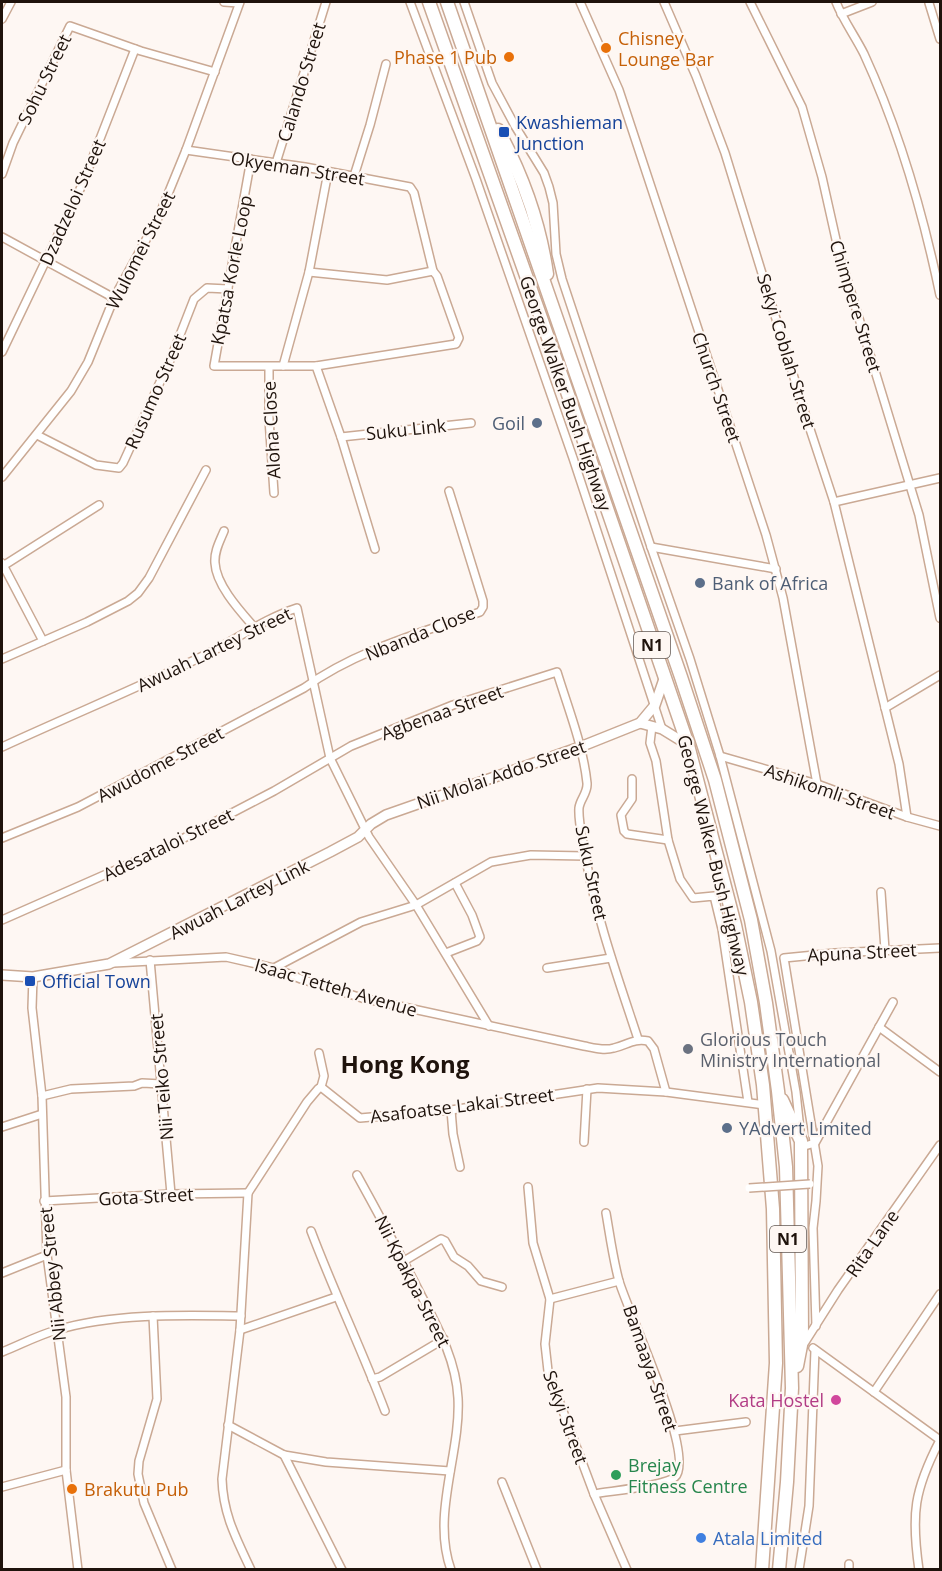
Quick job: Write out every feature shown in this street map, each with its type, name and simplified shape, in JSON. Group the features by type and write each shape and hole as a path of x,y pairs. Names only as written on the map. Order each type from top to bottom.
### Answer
{"highway":[{"name":"George Walker Bush Highway","path":"429,2 563,380 688,746 737,936 751,1002 765,1105 773,1209 776,1321 772,1442 762,1569"},
{"name":"George Walker Bush Highway","path":"447,2 485,108 512,155 543,243 550,299 715,780 751,920 766,1003 786,1167 792,1388 787,1482 778,1569"},
{"path":"778,1091 801,1144 804,1341 792,1388"}],"street":[{"path":"2,19 11,2"},
{"path":"224,2 240,2"},
{"name":"Wulomei Street","path":"2,477 80,377 114,298 159,216 186,150 240,2"},
{"name":"Calando Street","path":"276,163 326,2"},
{"path":"410,2 476,179 573,458 662,729"},
{"path":"464,2 492,83 544,173 549,187 553,203 556,254 562,279 690,659 720,756 771,951 796,1092 801,1144 814,1143"},
{"name":"Church Street","path":"580,2 623,101 776,569 817,784"},
{"name":"Sekyi Coblah Street","path":"664,2 725,153 834,501 903,784 907,818"},
{"name":"Chimpere Street","path":"750,2 802,107 822,177 838,253 911,485 940,618"},
{"path":"836,2 863,53 894,127 924,224 940,295"},
{"path":"841,14 872,2"},
{"path":"929,3 940,39"},
{"name":"Sohu Street","path":"2,174 13,143 70,26 135,49 215,72"},
{"name":"Dzadzeloi Street","path":"2,352 82,185 135,49"},
{"path":"354,176 386,64"},
{"name":"Okyeman Street","path":"186,150 276,163 410,187"},
{"name":"Kpatsa Korle Loop","path":"251,159 213,364 217,367 316,366 456,344 459,338 437,276 433,271 414,193 410,187"},
{"path":"283,366 309,272 328,172"},
{"path":"2,237 114,298"},
{"path":"309,272 387,280 433,271"},
{"name":"Rusumo Street","path":"37,435 96,465 119,468 130,449 171,358 194,299 207,288 228,289"},
{"path":"316,366 341,437 375,549"},
{"name":"Aloha Close","path":"269,367 268,419 274,493"},
{"name":"Suku Link","path":"341,437 471,423"},
{"path":"2,660 106,612 138,593 149,578 206,470"},
{"path":"834,501 940,478"},
{"name":"Nbanda Close","path":"314,681 333,669 399,640 480,612 483,601 449,491"},
{"path":"43,641 2,565 99,505"},
{"path":"224,531 215,555 215,565 234,604 254,627"},
{"path":"651,547 776,569"},
{"name":"Awuah Lartey Street","path":"2,747 203,656 254,627 297,608 330,758 364,829 416,905 489,1026"},
{"name":"Suku Street","path":"557,672 580,747 587,785 579,810 585,856 611,958 638,1039"},
{"name":"Agbenaa Street","path":"330,758 351,746 453,705 557,672"},
{"path":"885,708 940,675"},
{"name":"Nii Molai Addo Street","path":"364,829 386,815 580,747 640,723 655,705 664,679"},
{"name":"Awudome Street","path":"2,838 88,802 314,681"},
{"path":"640,723 662,729 688,746"},
{"path":"652,726 650,743 656,761 668,840 680,879 693,898 714,896 722,929 748,1102"},
{"name":"Ashikomli Street","path":"720,756 817,784 907,818 940,826"},
{"name":"Adesataloi Street","path":"2,920 161,850 274,791 330,758"},
{"path":"632,779 632,799 621,814 624,831 627,834 668,840"},
{"name":"Awuah Lartey Link","path":"109,964 330,852 358,837 364,829"},
{"path":"274,968 361,922 416,905 491,862 531,855 585,856"},
{"path":"446,953 477,941 480,937 472,915 455,883"},
{"path":"881,892 885,950"},
{"name":"Apuna Street","path":"814,1143 784,958 940,948"},
{"name":"Isaac Tetteh Avenue","path":"2,975 33,977 109,964 226,957 274,968 362,998 602,1049 614,1048 638,1039"},
{"path":"547,968 611,958"},
{"name":"Nii Teiko Street","path":"150,960 171,1194"},
{"name":"Nii Abbey Street","path":"33,977 32,1008 42,1096 47,1255 66,1397 66,1470 78,1569"},
{"path":"816,1326 813,1228 818,1175 814,1143 893,1002"},
{"path":"879,1027 940,1072"},
{"path":"638,1039 648,1041 654,1049 666,1092"},
{"path":"251,1569 228,1520 223,1503 223,1461 240,1330 248,1193 296,1118 321,1087 324,1076 319,1053"},
{"path":"42,1096 71,1089 134,1086 142,1083 162,1084"},
{"name":"Asafoatse Lakai Street","path":"321,1087 360,1118 451,1110 587,1089 613,1088 666,1092 765,1105"},
{"path":"584,1142 587,1089"},
{"path":"451,1110 459,1167"},
{"path":"2,1127 42,1114"},
{"name":"Rita Lane","path":"804,1341 940,1145"},
{"name":"Nii Kpakpa Street","path":"357,1175 404,1261 451,1357 458,1397 458,1419 444,1523 445,1544 451,1569"},
{"path":"749,1188 810,1185"},
{"name":"Sekyi Street","path":"528,1187 533,1244 550,1299 545,1344 548,1371 594,1494 627,1569"},
{"name":"Gota Street","path":"44,1201 171,1194 248,1193"},
{"name":"Bamaaya Street","path":"594,1494 663,1482 675,1476 679,1470 675,1431 640,1331 619,1281 606,1213"},
{"path":"311,1231 336,1297 375,1378 385,1411"},
{"path":"404,1261 441,1239 445,1241 454,1257 468,1266 481,1281 501,1287"},
{"path":"2,1273 47,1255"},
{"path":"550,1299 619,1281"},
{"path":"874,1392 940,1294"},
{"path":"240,1330 336,1297"},
{"path":"2,1352 57,1330 103,1321 153,1316 241,1316"},
{"path":"153,1316 157,1399 139,1461 138,1474 144,1503 172,1569"},
{"path":"375,1378 444,1339"},
{"path":"804,1341 940,1440 923,1476 916,1506 914,1534 919,1569"},
{"path":"799,1569 808,1506 815,1350"},
{"path":"675,1431 746,1422"},
{"path":"228,1425 284,1455 326,1462 450,1471"},
{"path":"284,1455 342,1569"},
{"path":"2,1487 66,1470"},
{"path":"502,1482 537,1569"}],"place":[{"name":"Chisney Lounge Bar","path":"606,48"},
{"name":"Phase 1 Pub","path":"509,57"},
{"name":"Kwashieman Junction","path":"504,132"},
{"name":"Goil","path":"537,423"},
{"name":"Bank of Africa","path":"700,583"},
{"name":"Official Town","path":"30,981"},
{"name":"Glorious Touch Ministry International","path":"688,1049"},
{"name":"YAdvert Limited","path":"727,1128"},
{"name":"Kata Hostel","path":"836,1400"},
{"name":"Brejay Fitness Centre","path":"616,1475"},
{"name":"Brakutu Pub","path":"72,1489"},
{"name":"Atala Limited","path":"701,1538"}],"district":[{"name":"Hong Kong","path":"405,1063"}]}
